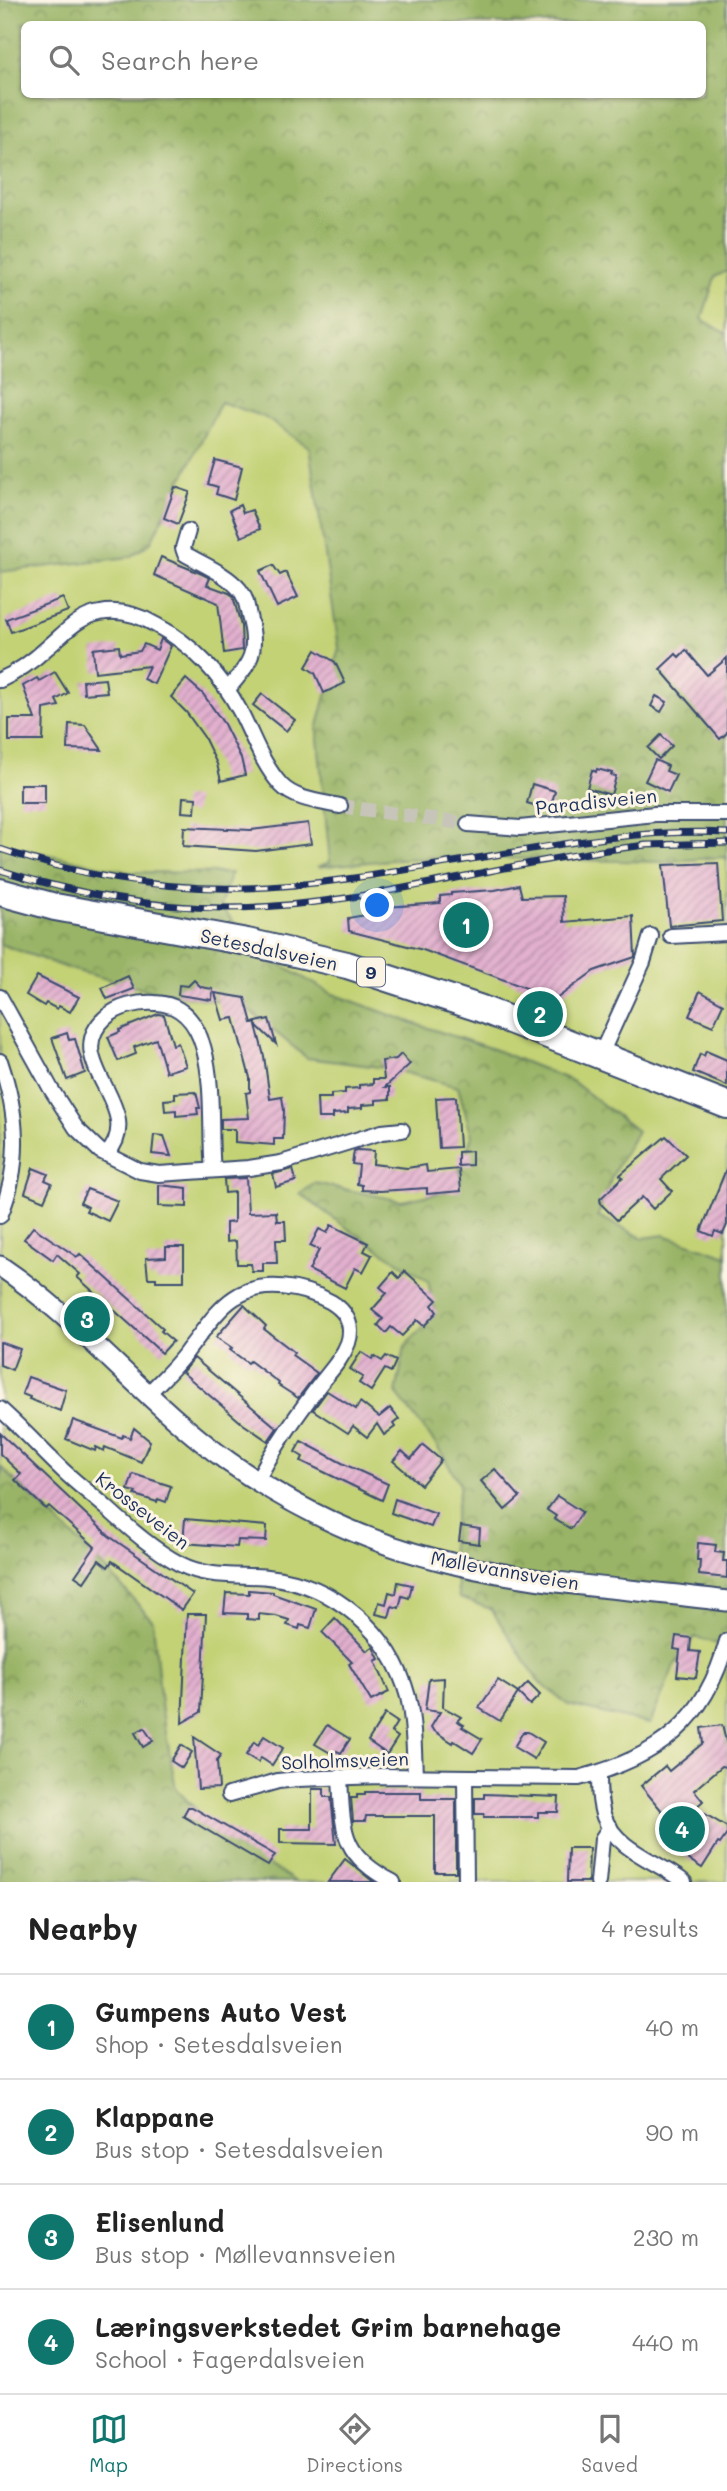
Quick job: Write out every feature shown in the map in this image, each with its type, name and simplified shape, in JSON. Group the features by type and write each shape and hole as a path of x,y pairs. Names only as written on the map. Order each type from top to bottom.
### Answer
{"highway":[{"name":"Setesdalsveien","path":"0,892 55,907 261,945 347,965 479,1009 727,1105"}],"main road":[{"name":"Møllevannsveien","path":"0,1266 38,1294 187,1430 257,1481 315,1514 362,1535 437,1560 519,1576 727,1601"}],"street":[{"path":"188,531 183,548 185,554 241,591 252,626 253,654 246,670 228,689"},
{"path":"0,680 20,671 69,626 85,617 116,611 148,620 178,638 196,653 228,689 259,750 282,787 304,798 340,806"},
{"name":"Paradisveien","path":"468,824 520,828 655,814 727,814"},
{"path":"671,936 727,933"},
{"path":"600,1056 643,962 651,936"},
{"path":"0,997 65,1114 88,1142 127,1166 159,1174 231,1170 281,1163 382,1132 402,1130"},
{"path":"107,1154 119,1136 119,1117 97,1076 92,1038 106,1018 116,1010 136,1004 162,1003 185,1015 196,1029 203,1045 209,1079 213,1169"},
{"path":"0,1061 13,1108 16,1139 12,1178 0,1216"},
{"path":"149,1394 223,1307 247,1292 275,1287 291,1288 318,1296 341,1308 348,1319 348,1342 335,1367 291,1426 257,1481"},
{"name":"Krosseveien","path":"0,1409 125,1525 181,1564 214,1576 286,1580 328,1595 377,1634 396,1665 403,1683 411,1715 415,1776"},
{"name":"Solholmsveien","path":"229,1795 278,1782 340,1777 579,1777 599,1773 647,1753 682,1725 710,1688 726,1643"},
{"path":"599,1773 601,1805 610,1827 627,1845 684,1882"},
{"path":"340,1777 342,1822 353,1853 381,1876 393,1882"},
{"path":"465,1777 466,1882"},
{"path":"598,1882 602,1839 610,1827"}],"green space":[{"path":"0,0 727,0 727,1882 0,1882"},
{"path":"0,0 727,0 727,271 715,277 702,319 727,334 727,860 725,857 661,862 401,859 317,867 330,862 317,729 339,648 309,447 264,417 221,402 150,543 130,557 0,572"},
{"path":"0,844 128,872 231,873 220,906 259,953 333,994 493,1049 572,1081 637,1131 613,1174 598,1216 643,1238 664,1235 727,1256 727,1647 695,1637 674,1666 650,1724 568,1705 538,1681 491,1609 459,1598 451,1545 460,1484 437,1446 396,1393 405,1346 435,1314 428,1281 300,1194 315,1183 402,1201 453,1190 472,1136 458,1087 387,1068 307,1058 241,1004 155,992 70,969 0,944"},
{"path":"0,1466 97,1559 153,1621 161,1705 176,1789 219,1833 296,1882 0,1882"}],"building":[{"path":"215,460 242,467 234,500 216,494 218,487 208,484"},
{"path":"175,487 190,492 178,524 164,518"},
{"path":"240,505 243,513 252,510 260,529 241,537 230,510"},
{"path":"161,557 210,578 207,585 233,596 241,626 242,650 224,653 218,603 154,575"},
{"path":"273,565 280,575 286,572 298,597 277,607 260,571"},
{"path":"63,598 68,611 11,632 6,619"},
{"path":"161,639 171,646 154,684 143,679 149,666 95,672 93,649 119,646 120,654 140,651 144,644 157,650"},
{"path":"316,650 335,662 345,683 324,693 315,673 306,667"},
{"path":"686,650 707,675 727,658 727,733 720,739 660,669 676,654 679,657"},
{"path":"55,672 68,693 56,700 59,706 44,709 43,741 9,741 9,719 35,719 23,686"},
{"path":"105,679 107,692 84,694 83,681"},
{"path":"186,679 203,694 224,724 241,758 245,775 221,781 217,764 204,737 171,697"},
{"path":"262,694 295,720 286,731 253,705"},
{"path":"656,696 667,702 661,712 651,706"},
{"path":"69,724 85,725 102,750 68,749"},
{"path":"661,735 672,746 659,759 648,748"},
{"path":"655,760 668,766 666,771 676,775 668,792 645,781"},
{"path":"597,769 616,776 611,795 587,788 592,770 596,772"},
{"path":"20,784 45,784 45,803 20,803"},
{"path":"532,784 555,791 550,810 527,803"},
{"path":"183,797 196,798 195,813 182,812"},
{"path":"308,823 311,844 256,851 183,846 184,827 251,830"},
{"path":"718,863 722,921 669,926 663,865"},
{"path":"519,885 522,897 563,896 564,922 633,916 635,957 594,971 556,999 423,950 349,931 348,918 388,911 387,907 440,903 440,896 451,893 495,890"},
{"path":"37,976 79,997 70,1012 46,1003 44,1006 26,995"},
{"path":"128,976 134,989 107,999 102,988"},
{"path":"194,980 201,987 213,989 212,1000 178,995 179,985 188,986"},
{"path":"700,991 723,1004 713,1026 689,1016"},
{"path":"215,993 245,998 252,1023 269,1019 276,1044 256,1025 270,1099 282,1097 284,1110 283,1139 274,1139 274,1145 235,1142 235,1129 221,1129 221,1119 249,1118 246,1093 250,1092 250,1078 234,1018 223,1020"},
{"path":"158,1014 164,1015 173,1045 178,1043 186,1066 166,1072 156,1039 134,1047 136,1054 118,1061 108,1037"},
{"path":"67,1033 69,1040 75,1039 85,1073 67,1080 52,1038"},
{"path":"706,1051 727,1060 727,1086 693,1072 700,1054 704,1056"},
{"path":"401,1054 410,1064 385,1087 390,1087 390,1099 376,1100 376,1104 362,1105 362,1108 348,1109 348,1113 333,1114 333,1118 318,1118 317,1098 331,1098 331,1094 345,1093 345,1089 359,1088 359,1085 373,1084 373,1079 384,1079 382,1061 396,1059"},
{"path":"196,1092 200,1108 197,1108 198,1114 176,1116 176,1110 165,1111 164,1100 175,1099 175,1093"},
{"path":"456,1097 459,1147 439,1148 436,1098"},
{"path":"154,1135 164,1136 171,1156 152,1154"},
{"path":"666,1136 686,1155 661,1179 672,1191 653,1209 642,1197 617,1220 601,1204 600,1199 623,1177 620,1175"},
{"path":"354,1151 374,1151 373,1164 407,1168 426,1165 427,1172 459,1169 461,1191 427,1194 427,1188 362,1190 362,1185 357,1184 359,1165 352,1164"},
{"path":"472,1151 472,1165 458,1166 458,1152"},
{"path":"727,1167 727,1225 723,1234 715,1231 713,1236 701,1231"},
{"path":"33,1168 48,1174 45,1180 52,1183 44,1201 25,1193"},
{"path":"293,1169 296,1181 276,1187 273,1174"},
{"path":"246,1178 248,1213 276,1212 277,1221 285,1221 286,1240 276,1240 277,1263 263,1263 263,1271 252,1271 251,1264 237,1264 236,1241 226,1242 226,1223 234,1222 234,1192 225,1193 224,1179"},
{"path":"159,1185 187,1188 187,1207 159,1206"},
{"path":"87,1189 118,1201 108,1221 86,1211 88,1207 80,1203"},
{"path":"331,1225 368,1243 364,1251 372,1255 363,1272 355,1268 345,1288 309,1270 319,1250 310,1246 319,1229 327,1233"},
{"path":"33,1227 77,1257 80,1254 173,1341 162,1353 77,1277 80,1274 57,1254 53,1260 24,1239"},
{"path":"166,1247 184,1247 184,1281 156,1281 156,1278 148,1278 146,1258 166,1257"},
{"path":"405,1271 437,1300 432,1305 437,1312 424,1326 417,1320 402,1336 391,1327 386,1333 378,1325 383,1319 372,1310 387,1293 380,1287 393,1272 399,1278"},
{"path":"244,1305 266,1326 264,1329 294,1352 292,1355 317,1373 298,1398 216,1337"},
{"path":"0,1342 20,1349 12,1370 0,1365"},
{"path":"361,1352 372,1359 374,1356 382,1361 386,1356 396,1361 391,1372 385,1369 371,1391 359,1383 363,1377 350,1369"},
{"path":"194,1358 277,1428 268,1441 243,1424 182,1372"},
{"path":"28,1377 66,1390 60,1411 22,1394"},
{"path":"327,1391 356,1409 360,1402 379,1417 390,1408 399,1419 393,1424 395,1427 384,1435 377,1424 367,1437 353,1426 348,1433 313,1410"},
{"path":"73,1420 122,1438 123,1435 130,1438 134,1428 150,1441 141,1462 105,1447 104,1451 96,1447 95,1451 66,1439"},
{"path":"0,1433 109,1536 193,1594 182,1610 112,1561 108,1567 99,1560 84,1582 75,1576 95,1547 49,1506 46,1509 15,1480 21,1474 0,1454"},
{"path":"301,1441 388,1484 382,1500 301,1461 303,1457 295,1452"},
{"path":"423,1445 441,1460 421,1485 393,1461 402,1451 411,1459"},
{"path":"495,1469 520,1497 505,1510 481,1481"},
{"path":"133,1474 171,1486 166,1502 158,1499 157,1502 128,1490"},
{"path":"557,1496 582,1512 571,1529 554,1519 556,1516 547,1510"},
{"path":"395,1499 436,1514 431,1527 391,1513"},
{"path":"185,1519 267,1526 266,1541 238,1540 237,1547 183,1543"},
{"path":"461,1526 480,1529 479,1544 459,1541"},
{"path":"698,1543 716,1545 715,1552 724,1553 727,1578 699,1575"},
{"path":"398,1582 412,1585 409,1598 402,1596 399,1608 392,1606 389,1617 376,1614 379,1602 386,1604 389,1592 396,1594"},
{"path":"249,1590 273,1592 316,1609 310,1628 300,1625 299,1629 287,1625 289,1620 276,1616 259,1614 259,1620 247,1619 247,1614 224,1613 226,1593 249,1594"},
{"path":"187,1614 206,1614 201,1712 182,1723"},
{"path":"335,1618 367,1651 373,1647 379,1659 375,1661 389,1692 371,1701 349,1664 352,1662 322,1632"},
{"path":"676,1636 691,1638 690,1651 700,1652 696,1678 677,1676 680,1650 674,1649"},
{"path":"444,1678 443,1707 461,1717 457,1721 464,1725 462,1727 482,1739 473,1753 431,1727 440,1712 425,1710 429,1679"},
{"path":"498,1680 518,1693 500,1721 479,1708"},
{"path":"528,1683 540,1695 530,1705 518,1693"},
{"path":"385,1714 397,1722 391,1732 398,1737 387,1754 368,1741"},
{"path":"327,1725 350,1739 341,1753 337,1751 334,1755 315,1744"},
{"path":"722,1725 727,1745 727,1767 722,1766 694,1790 703,1801 695,1808 727,1827 727,1834 702,1868 674,1850 687,1830 672,1812 667,1817 641,1786 665,1766 669,1771 703,1743 701,1728"},
{"path":"144,1728 153,1741 143,1747 135,1733"},
{"path":"523,1732 528,1732 544,1742 534,1759 514,1747"},
{"path":"264,1736 283,1748 272,1765 261,1758 258,1762 246,1755 254,1742 258,1745"},
{"path":"194,1737 221,1755 217,1761 219,1788 198,1789"},
{"path":"181,1745 192,1752 182,1768 171,1761"},
{"path":"312,1789 324,1789 324,1797 331,1797 336,1844 280,1843 280,1829 312,1829"},
{"path":"365,1792 421,1792 421,1799 456,1799 456,1872 435,1872 435,1816 366,1816 365,1821 353,1821 351,1798 365,1795"},
{"path":"484,1794 559,1797 558,1812 538,1812 538,1817 484,1817 484,1814 475,1814 475,1798 484,1798"},
{"path":"188,1807 275,1855 268,1866 183,1816"},
{"path":"568,1848 589,1848 588,1882 567,1882"},
{"path":"345,1859 370,1879 374,1882 328,1882"}],"tunnel":[{"path":"340,806 468,824"}],"railway":[{"path":"0,849 90,874 151,884 244,888 339,880 611,838 669,833 727,833"},
{"path":"0,870 110,898 224,908 273,906 369,894 607,850 646,845 727,843"}],"place":[{"name":"Gumpens Auto Vest","path":"466,925"},
{"name":"Klappane","path":"540,1014"},
{"name":"Elisenlund","path":"87,1319"},
{"name":"Læringsverkstedet Grim barnehage","path":"682,1829"}]}
